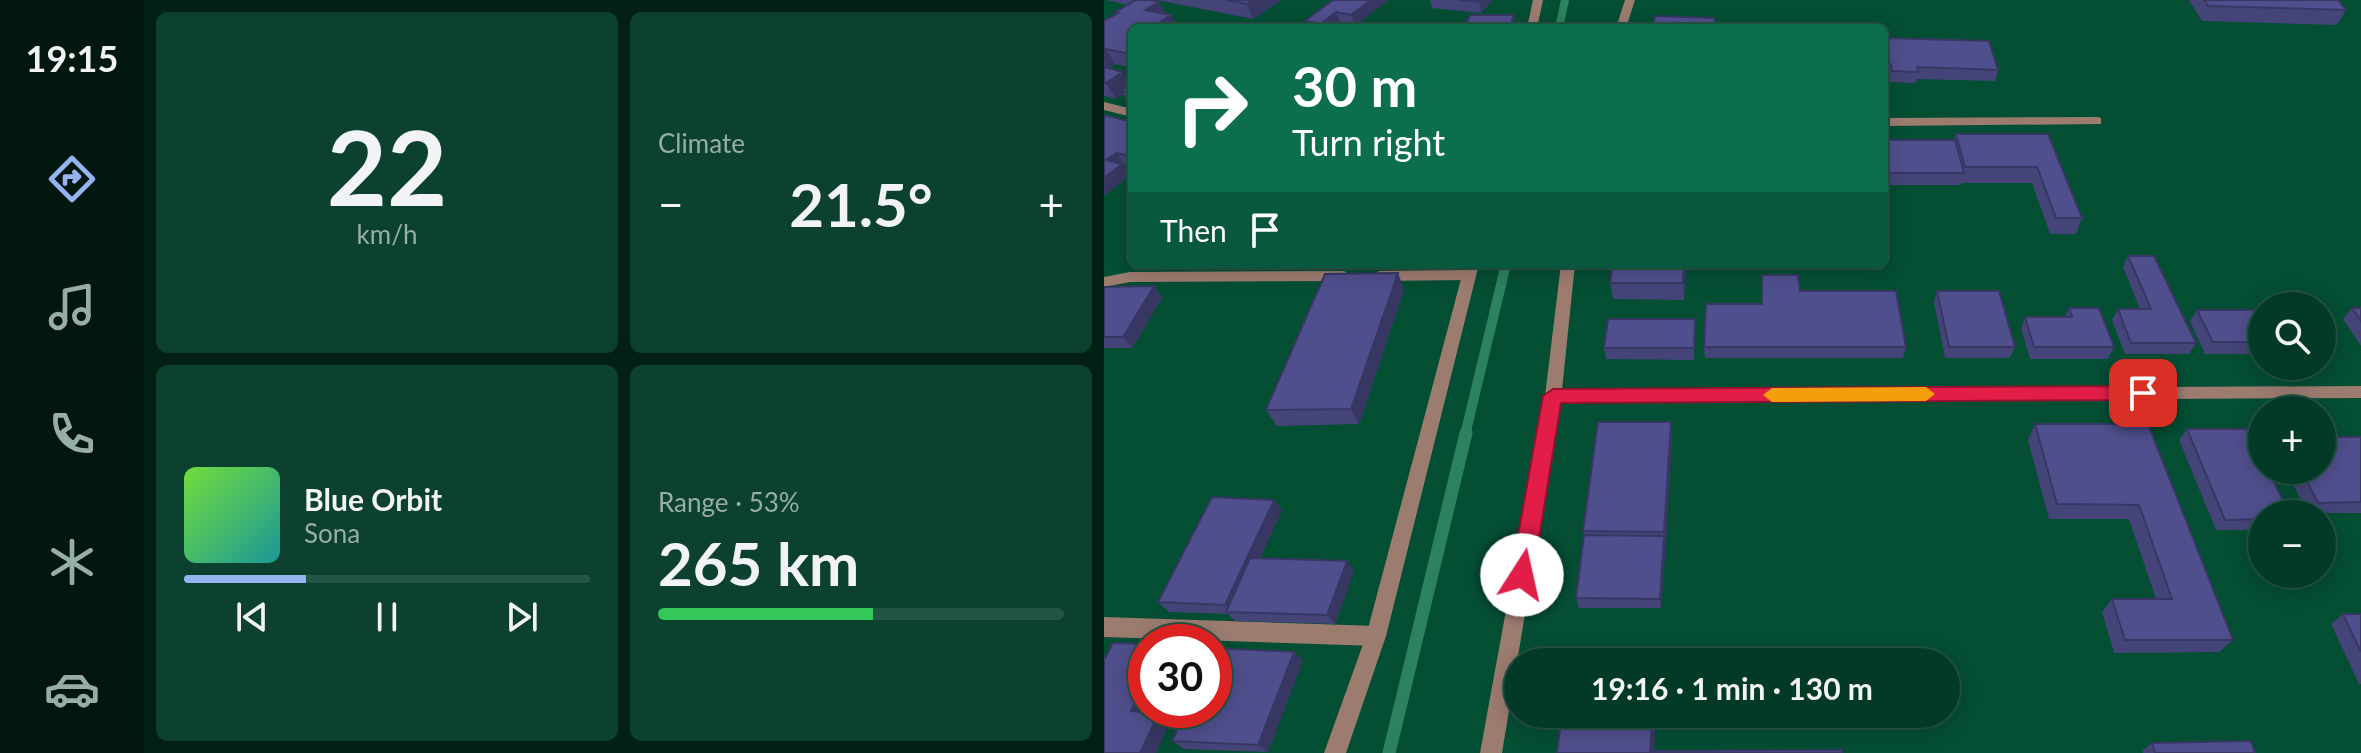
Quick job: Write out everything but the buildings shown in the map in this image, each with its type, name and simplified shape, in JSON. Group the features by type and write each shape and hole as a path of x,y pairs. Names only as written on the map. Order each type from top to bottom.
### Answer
{"street":[{"path":"1533,24 1538,0"},
{"path":"1622,24 1630,0"},
{"path":"1104,106 1128,112"},
{"path":"1888,122 2097,121"},
{"path":"1130,277 1140,268"},
{"path":"1491,753 1553,396 1568,268"},
{"path":"1104,282 1130,277 1471,270 1376,636 1335,753"},
{"path":"1553,396 2361,392"},
{"path":"1104,627 1376,636"}],"waterway":[{"path":"1560,24 1565,0"},
{"path":"1465,435 1505,268"},
{"path":"1389,753 1466,433"}],"slow traffic":[{"path":"1772,395 1926,394"}],"route":[{"path":"1522,575 1553,396 2143,393"}]}
